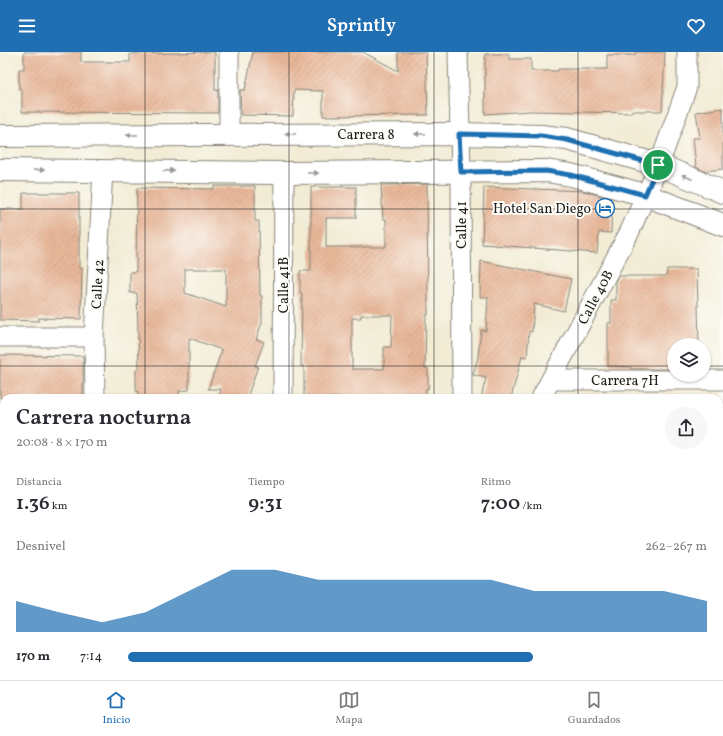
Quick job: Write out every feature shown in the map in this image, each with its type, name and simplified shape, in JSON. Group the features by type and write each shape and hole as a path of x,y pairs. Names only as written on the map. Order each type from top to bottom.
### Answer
{"street":[{"path":"229,52 229,134"},
{"name":"Calle 41","path":"458,52 461,172 462,394"},
{"name":"Calle 40B","path":"543,394 630,230 658,165 687,87 687,52"},
{"name":"Carrera 8","path":"0,136 229,134 459,134 541,136 567,140 658,165 723,192"},
{"path":"0,170 284,173 546,171 571,175 645,195 723,225"},
{"name":"Calle 42","path":"95,394 94,337 103,170"},
{"name":"Calle 41B","path":"283,394 284,173"},
{"path":"0,337 94,337"},
{"name":"Carrera 7H","path":"551,380 723,380"}],"building":[{"path":"24,52 81,52 81,62 130,62 130,54 215,52 215,90 218,90 218,113 22,112 22,89 19,89 19,69 24,69"},
{"path":"253,52 363,52 398,71 398,52 426,52 428,115 323,116 323,91 294,90 293,116 241,115 240,90 245,90"},
{"path":"635,52 665,52 662,111 631,111 631,113 531,111 485,114 485,54 509,54 509,59 531,59 531,71 558,71 558,69 607,69 607,55 635,55"},
{"path":"723,108 723,169 704,171 696,167 693,138 700,138 696,112"},
{"path":"427,184 428,315 426,315 425,368 428,368 428,389 426,389 426,394 304,394 304,366 301,366 302,293 300,293 300,271 311,271 311,187 356,187 356,218 326,218 326,247 386,247 386,219 383,219 381,185","holes":["361,315 392,315 391,347 384,347 384,369 352,369 352,318 361,318"]},
{"path":"214,186 255,186 255,221 259,221 260,296 262,296 262,323 256,339 264,342 255,366 258,366 248,394 219,394 221,389 208,389 222,350 189,338 189,390 179,391 179,394 138,394 138,391 136,391 136,370 139,370 137,293 130,293 130,272 136,272 137,188 214,189","holes":["185,269 226,269 226,307 185,293"]},
{"path":"484,187 583,191 612,199 611,233 599,232 597,253 482,244"},
{"path":"23,193 79,193 79,268 82,268 81,319 39,318 39,321 0,320 0,209 23,209"},
{"path":"481,261 571,279 564,311 534,304 532,332 529,331 527,357 522,356 512,394 482,394 486,378 473,375 478,357 481,330 486,331 488,297 480,297"},
{"path":"667,269 697,269 699,338 667,338 667,369 631,369 631,367 608,366 608,323 611,323 611,300 616,300 616,280 619,276 666,276"},
{"path":"0,355 83,356 83,394 0,394"}],"place":[{"name":"Hotel San Diego","path":"605,208"}],"route":[{"path":"459,134 541,136 567,140 658,165 645,195 571,175 546,171 461,172 459,134"}]}
